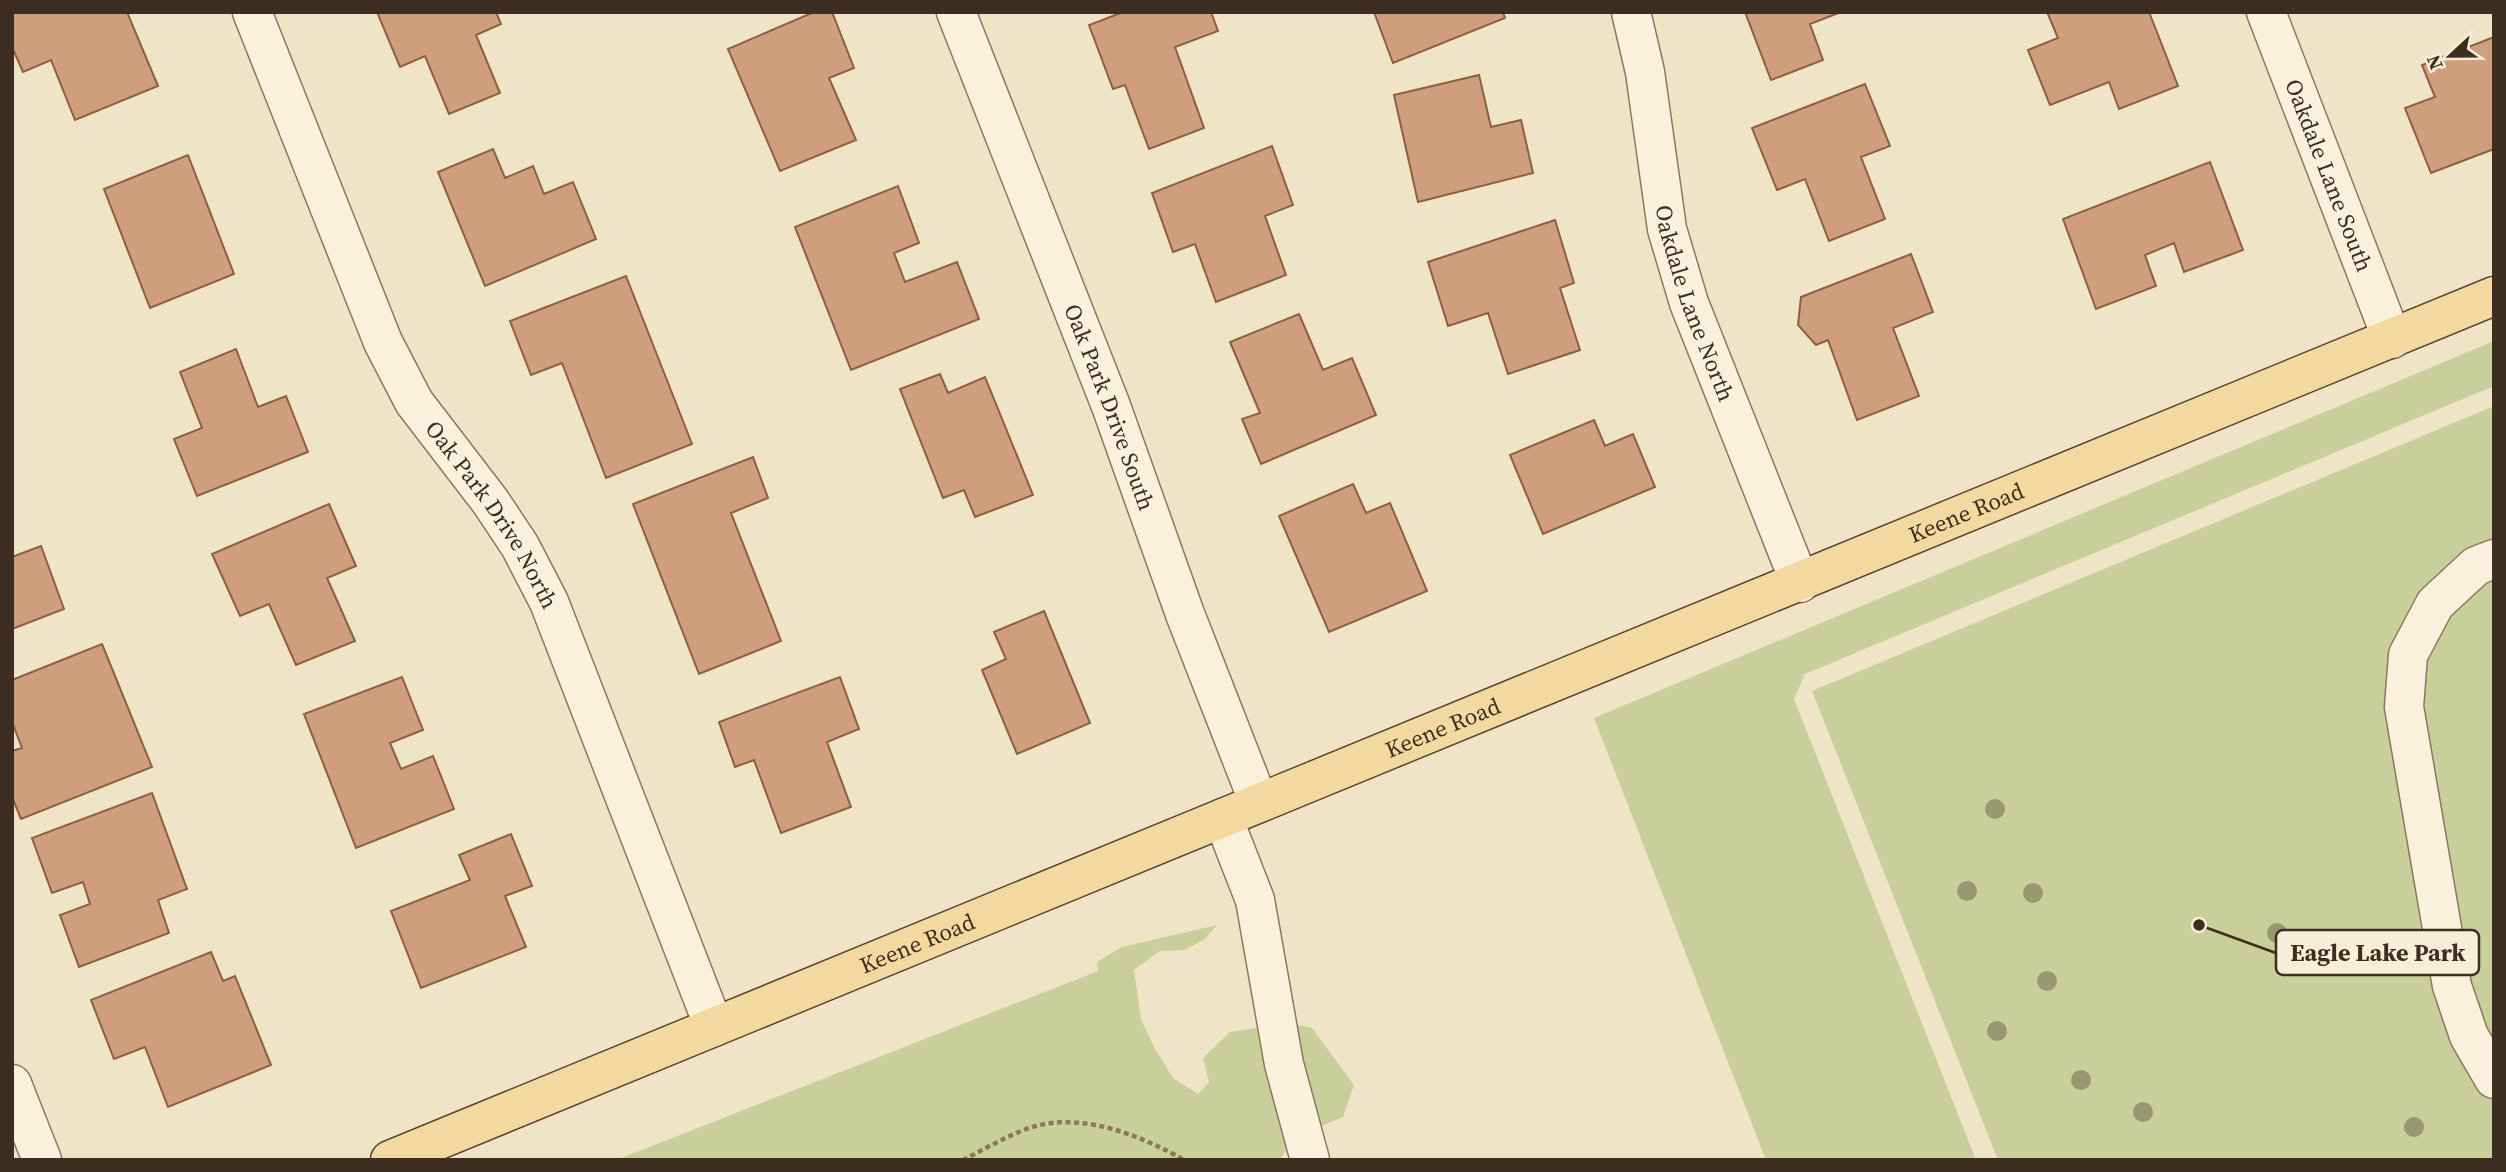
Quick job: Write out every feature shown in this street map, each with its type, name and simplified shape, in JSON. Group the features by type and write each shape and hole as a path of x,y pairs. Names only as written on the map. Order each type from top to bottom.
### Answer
{"main road":[{"name":"Keene Road","path":"390,1160 2494,296"}],"street":[{"name":"Oak Park Drive North","path":"252,12 383,342 414,402 490,501 520,546 548,602 714,1027"},
{"name":"Oak Park Drive South","path":"956,12 1111,406 1185,614 1259,803"},
{"name":"Oakdale Lane North","path":"1631,12 1646,72 1667,229 1682,278 1800,583"},
{"name":"Oakdale Lane South","path":"2266,12 2392,339"},
{"path":"2494,559 2476,566 2435,604 2408,655 2404,707 2452,986 2469,1036 2494,1079"},
{"path":"1223,818 1255,900 1284,1064 1310,1160"},
{"path":"12,1084 42,1160"}],"path":[{"path":"962,1160 1035,1126 1061,1123 1088,1124 1147,1139 1184,1160"}],"green space":[{"path":"2494,341 2494,386 1805,674 1794,699 1976,1160 1766,1160 1594,718"},
{"path":"2494,406 2494,1160 1998,1160 1812,691"},
{"path":"1217,925 1205,939 1185,950 1160,951 1134,970 1141,1019 1173,1078 1198,1094 1209,1082 1203,1058 1230,1032 1288,1023 1312,1028 1354,1085 1343,1117 1299,1138 1280,1160 616,1160 1098,971 1097,962 1122,947"}],"building":[{"path":"12,12 127,12 158,86 75,120 51,60 23,72 12,47"},
{"path":"377,12 496,12 501,24 476,35 500,93 449,114 425,56 400,67"},
{"path":"814,12 832,12 854,68 829,78 856,140 780,171 728,49"},
{"path":"1123,12 1211,12 1218,31 1175,47 1204,128 1149,149 1125,85 1113,89 1089,25"},
{"path":"1374,12 1503,12 1505,18 1393,63"},
{"path":"1745,12 1841,12 1810,24 1823,60 1771,80"},
{"path":"2047,12 2149,12 2178,86 2119,109 2109,82 2050,105 2028,50 2058,38"},
{"path":"2494,37 2494,149 2431,173 2405,108 2435,97 2422,65"},
{"path":"1479,75 1491,127 1521,120 1533,173 1418,202 1394,95"},
{"path":"1865,84 1890,146 1861,157 1885,219 1829,241 1805,179 1777,190 1752,128"},
{"path":"1272,146 1293,205 1265,216 1286,275 1216,302 1195,244 1173,252 1152,193"},
{"path":"493,149 505,178 533,166 544,194 573,182 596,239 485,286 438,172"},
{"path":"188,155 234,274 150,308 104,189"},
{"path":"2210,162 2243,250 2184,272 2174,243 2145,255 2156,286 2096,309 2063,219"},
{"path":"898,186 919,243 894,253 905,282 957,262 979,319 851,370 795,227"},
{"path":"1555,220 1574,283 1560,288 1580,350 1508,374 1488,313 1448,326 1428,262"},
{"path":"1911,254 1933,312 1893,328 1919,396 1857,420 1828,340 1816,345 1798,325 1801,297"},
{"path":"626,276 692,444 606,478 562,363 531,375 510,321"},
{"path":"1299,314 1323,370 1352,358 1376,415 1261,464 1242,419 1260,413 1230,342"},
{"path":"236,349 258,407 286,396 308,452 197,496 174,439 202,428 180,372"},
{"path":"940,374 948,393 985,377 1033,495 975,517 964,490 943,498 900,389"},
{"path":"1594,420 1605,446 1633,434 1655,487 1543,534 1510,455"},
{"path":"753,457 768,498 731,513 781,641 699,674 633,504"},
{"path":"1353,484 1366,513 1390,503 1427,591 1329,632 1279,516"},
{"path":"329,504 356,566 327,578 355,641 296,665 269,604 240,616 212,554"},
{"path":"41,546 64,609 12,629 12,557"},
{"path":"1044,611 1090,723 1017,754 982,670 1006,659 994,632"},
{"path":"102,644 152,767 21,819 12,797 12,751 22,748 12,722 12,680"},
{"path":"402,677 423,730 390,743 401,769 433,756 454,809 356,848 304,714"},
{"path":"840,677 859,729 827,742 851,807 781,833 754,760 735,767 719,722"},
{"path":"152,793 187,889 158,900 169,933 79,967 60,915 90,904 83,882 52,893 32,838"},
{"path":"511,834 532,886 505,896 526,947 421,988 391,911 470,880 459,855"},
{"path":"211,952 223,981 235,976 271,1065 168,1107 145,1047 114,1059 91,1000"}],"place":[{"name":"Eagle Lake Park","path":"2199,925"}]}
